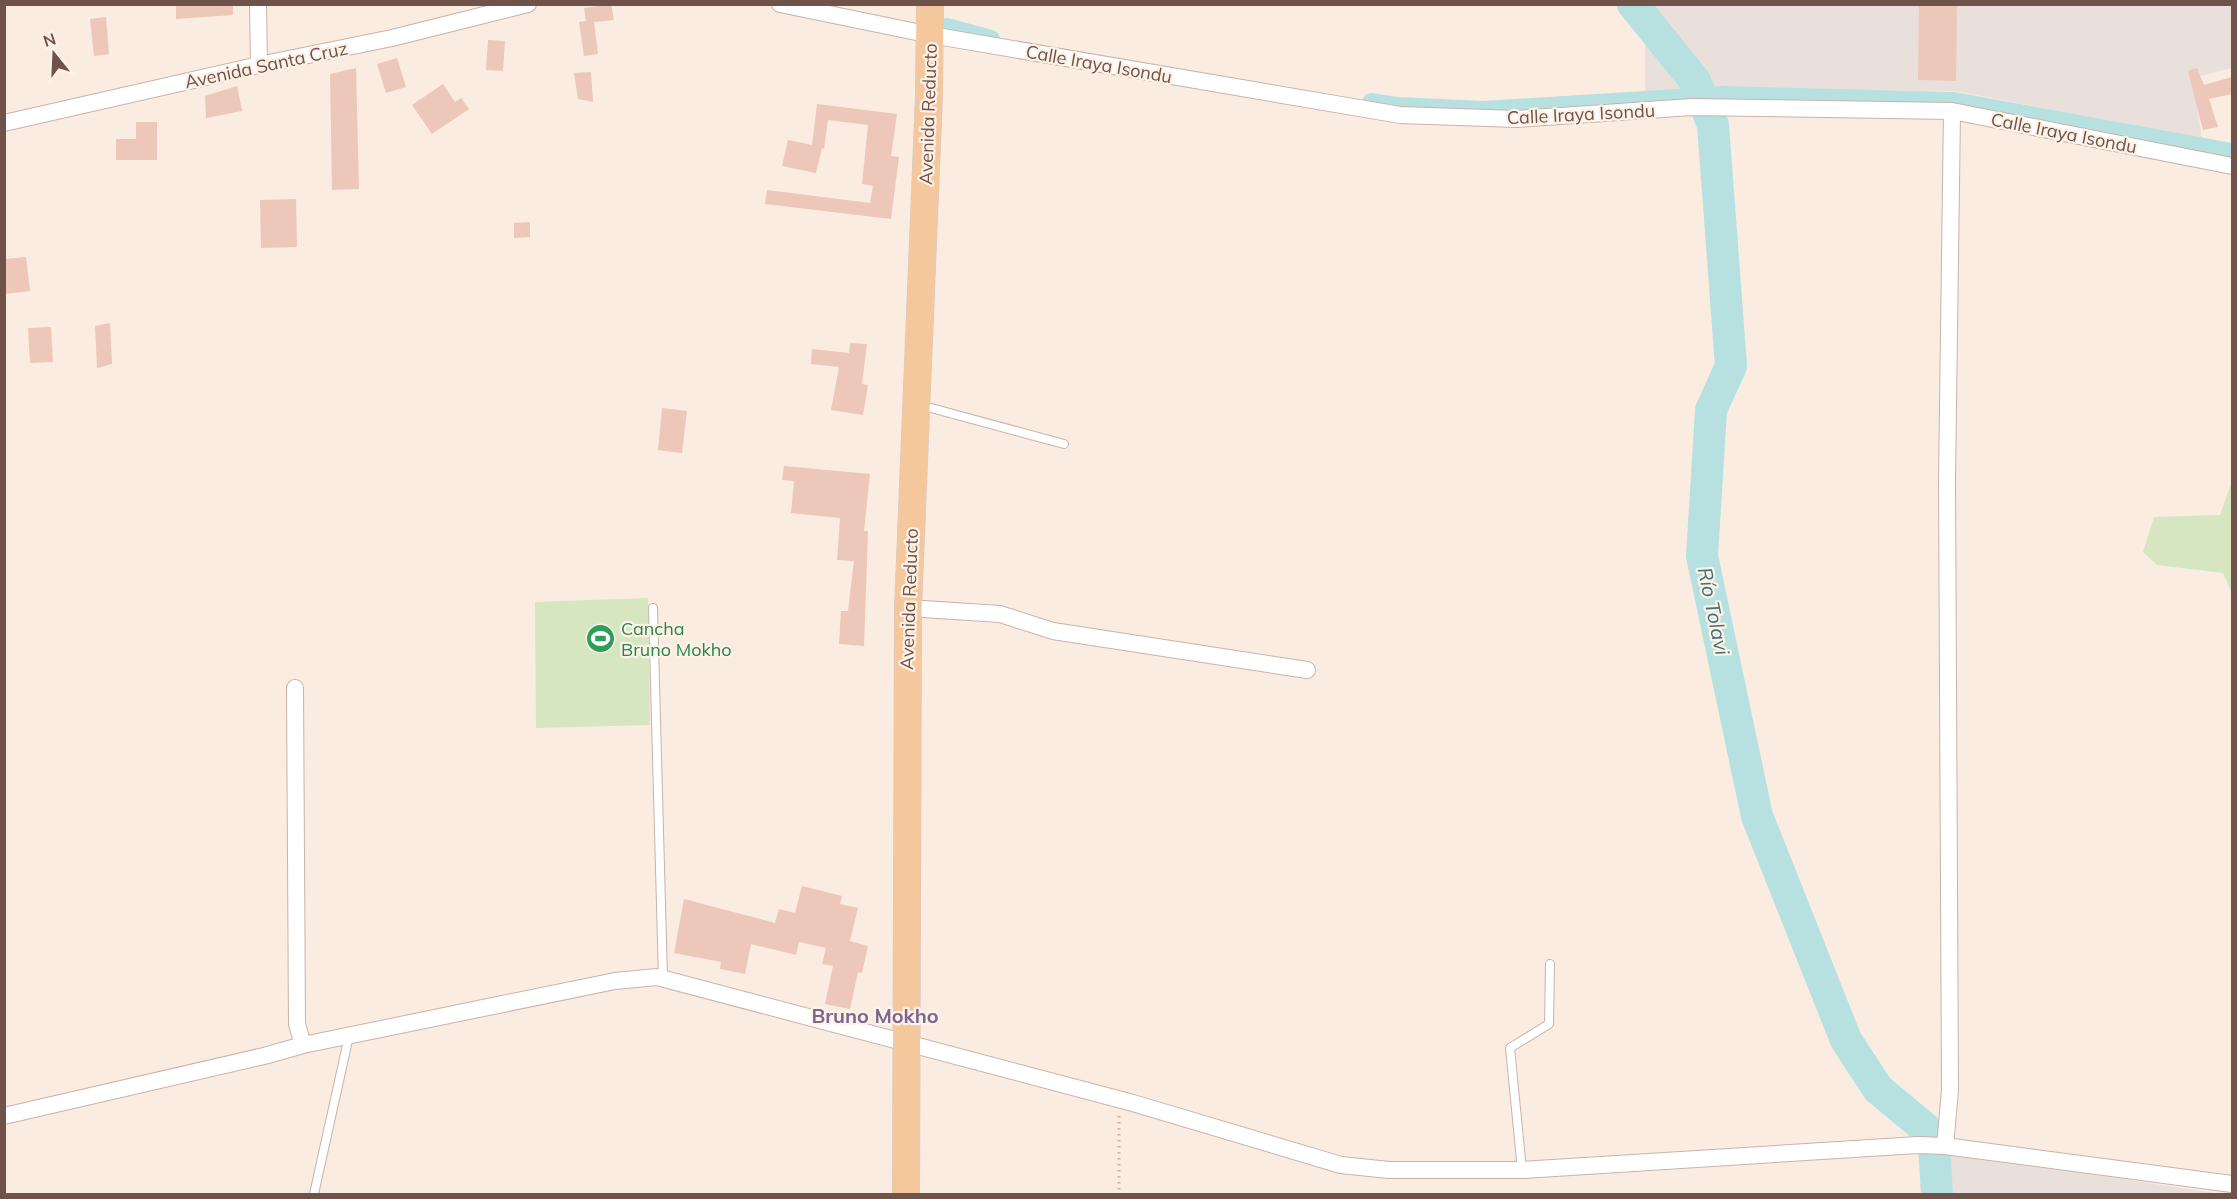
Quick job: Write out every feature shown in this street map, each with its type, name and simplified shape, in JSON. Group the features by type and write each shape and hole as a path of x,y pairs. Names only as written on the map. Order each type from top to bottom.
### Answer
{"main road":[{"name":"Avenida Reducto","path":"906,1194 908,608 931,35 930,4"}],"street":[{"path":"258,4 259,65"},
{"name":"Avenida Santa Cruz","path":"4,123 259,65 392,38 528,4"},
{"path":"780,4 931,35"},
{"name":"Calle Iraya Isondu","path":"931,35 1400,116 1516,119 1692,107 1952,111 2232,166"},
{"path":"1942,1146 1950,1090 1947,480 1952,111"},
{"path":"908,608 1000,614 1053,631 1307,669"},
{"path":"295,688 297,1024 303,1045"},
{"path":"4,1116 349,1035 615,981 663,978 1119,1099 1341,1165 1389,1170 1522,1170 1918,1145 1942,1146 2232,1184"}],"lane":[{"path":"917,404 1064,444"},
{"path":"652,608 663,978"},
{"path":"1522,1170 1510,1048 1549,1024 1550,964"},
{"path":"315,1194 349,1035"}],"path":[{"path":"1119,1099 1119,1194"}],"shaded area":[{"path":"1645,5 2232,5 2232,68 2193,78 2202,139 1955,91 1728,89 1645,94"},
{"path":"1945,1152 2221,1194 1946,1194"}],"green space":[{"path":"2232,481 2232,593 2223,573 2157,565 2143,552 2154,517 2220,515"},
{"path":"648,598 650,725 536,728 535,602"}],"building":[{"path":"176,4 233,4 233,15 176,19"},
{"path":"611,4 614,20 594,22 598,54 584,56 579,22 586,21 584,8"},
{"path":"1919,4 1957,4 1956,81 1918,80"},
{"path":"106,17 109,54 94,56 90,19"},
{"path":"488,40 505,41 503,71 486,70"},
{"path":"397,58 406,87 386,93 377,64"},
{"path":"356,68 359,189 332,190 330,74"},
{"path":"2197,68 2204,85 2232,77 2232,94 2209,99 2218,127 2203,130 2188,71"},
{"path":"591,72 593,102 578,99 574,73"},
{"path":"443,84 455,102 461,98 469,109 432,134 412,105"},
{"path":"237,86 242,111 206,118 205,96"},
{"path":"817,104 897,114 891,156 899,157 891,219 765,204 767,190 870,203 873,186 862,184 868,125 828,120 824,149 822,148 816,173 782,166 788,140 812,145"},
{"path":"136,122 157,122 157,160 116,160 116,139 136,139"},
{"path":"296,199 297,247 261,248 260,200"},
{"path":"530,222 530,237 514,238 514,223"},
{"path":"26,257 30,291 4,294 4,259"},
{"path":"110,323 112,364 97,368 95,326"},
{"path":"51,327 53,362 30,363 28,328"},
{"path":"850,343 867,344 862,384 868,385 863,415 831,410 839,367 811,364 812,349 849,353"},
{"path":"662,408 687,411 682,453 658,450"},
{"path":"784,466 870,474 864,531 868,531 864,646 839,644 841,611 848,611 854,561 837,560 840,518 791,513 794,481 782,480"},
{"path":"802,886 842,896 840,904 858,908 850,941 868,946 862,973 858,972 850,1009 825,1004 833,966 822,964 826,948 799,942 796,955 751,944 745,974 720,969 721,962 674,953 684,899 775,923 779,909 795,913"}],"waterway":[{"name":"Río Tolavi","path":"1633,4 1695,81 1713,125 1731,366 1711,410 1702,556 1757,816 1846,1040 1878,1089 1925,1128 1934,1145 1937,1194"},
{"path":"947,27 991,39"},
{"path":"1371,102 1396,106 1484,110 1725,95 1954,101 2232,152"}],"place":[{"name":"Cancha Bruno Mokho","path":"600,638"}],"district":[{"name":"Bruno Mokho","path":"875,1015"}]}
